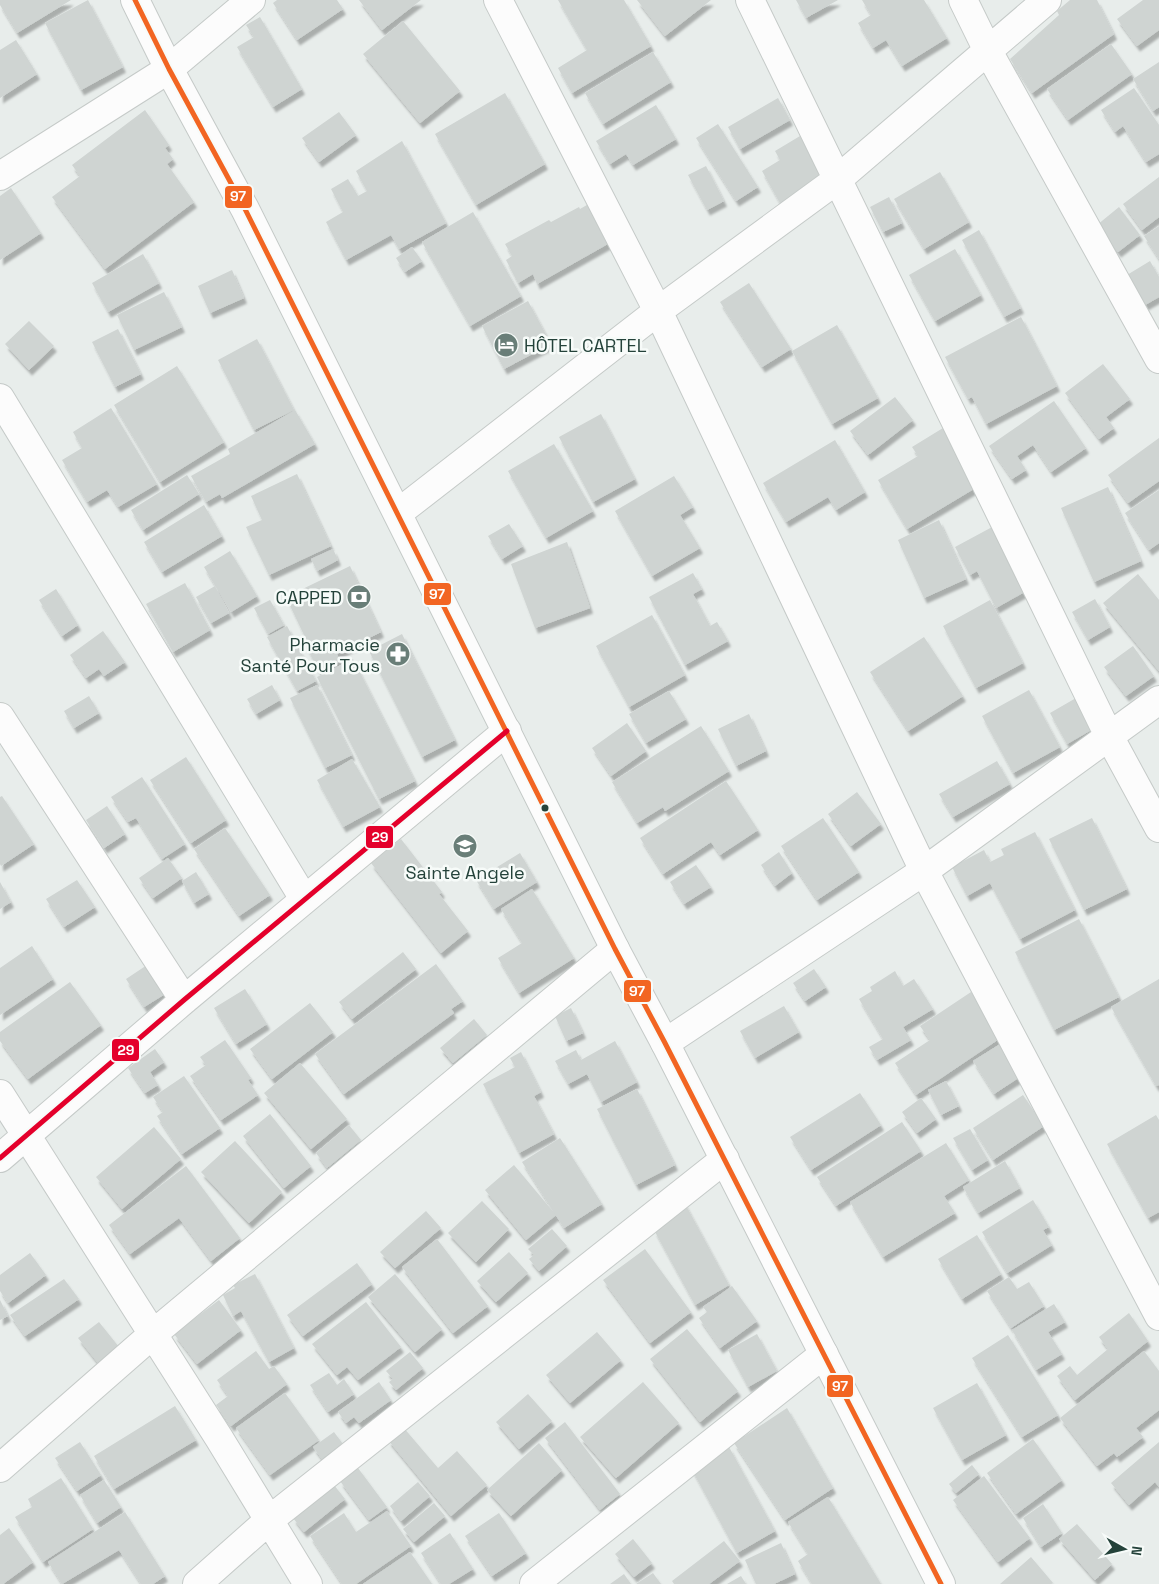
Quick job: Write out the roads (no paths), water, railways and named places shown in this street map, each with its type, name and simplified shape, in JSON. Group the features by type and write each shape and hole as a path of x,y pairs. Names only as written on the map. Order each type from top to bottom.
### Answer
{"street":[{"path":"135,0 169,69 246,209 615,949 666,1043 824,1354 932,1580"},
{"path":"0,176 169,69 251,0"},
{"path":"498,0 658,311 924,870 1159,1316"},
{"path":"750,0 1109,736 1159,828"},
{"path":"963,0 988,51 1159,359"},
{"path":"398,514 658,311 838,179 1047,0"},
{"path":"0,398 304,899"},
{"path":"666,1043 924,870 1159,700"},
{"path":"0,717 184,1000"},
{"path":"0,1158 184,1000 507,731"},
{"path":"0,1468 153,1334 615,949"},
{"path":"0,1094 219,1438 308,1584"},
{"path":"197,1584 268,1520 725,1159"},
{"path":"534,1584 824,1354"}],"place":[{"name":"HÔTEL CARTEL","path":"506,345"},
{"name":"CAPPED","path":"359,597"},
{"name":"Pharmacie Santé Pour Tous","path":"398,654"},
{"name":"Sainte Angele","path":"465,846"}]}
